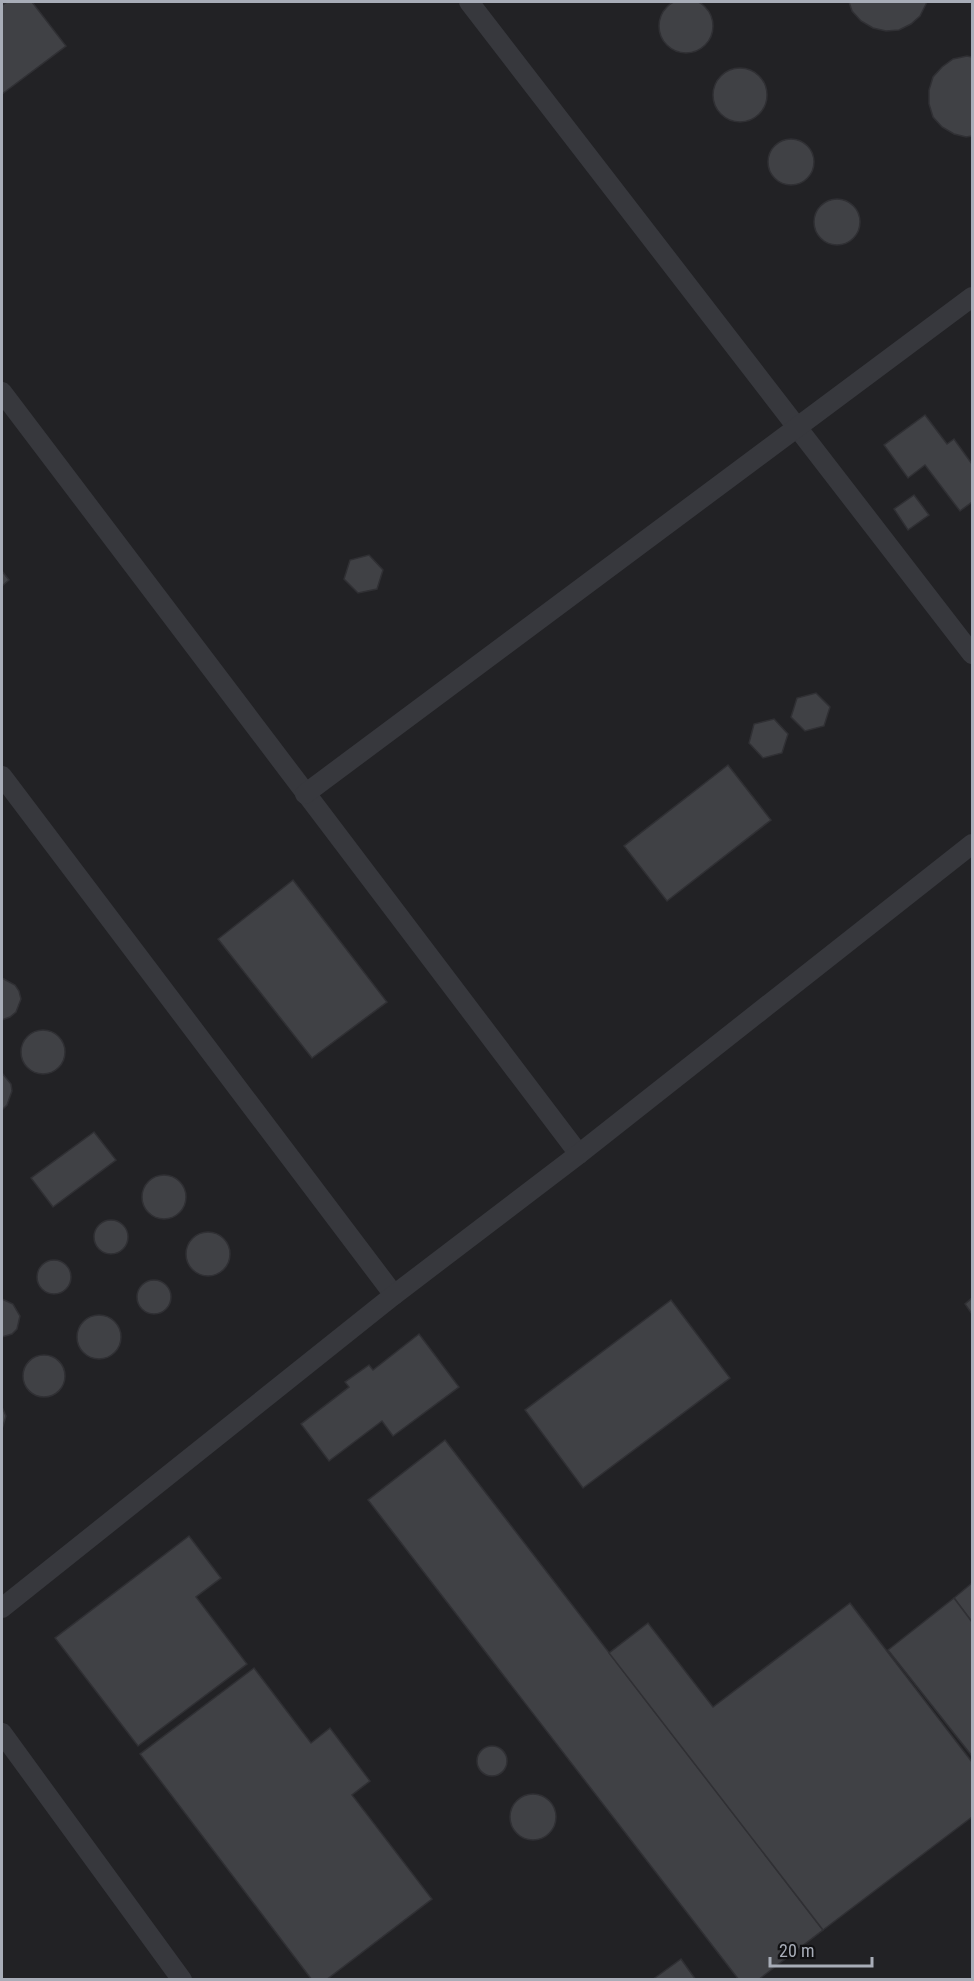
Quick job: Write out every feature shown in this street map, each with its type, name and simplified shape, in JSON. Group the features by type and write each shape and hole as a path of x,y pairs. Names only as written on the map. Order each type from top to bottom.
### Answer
{"lane":[{"path":"469,2 972,654"},
{"path":"305,794 972,297"},
{"path":"5,404 579,1154"},
{"path":"2,776 394,1295"},
{"path":"2,1608 394,1295 579,1154 972,844"},
{"path":"2,1733 182,1980"}],"shaded area":[{"path":"2,2 972,2 972,1979 2,1979"}],"building":[{"path":"686,-1 696,1 705,7 711,16 713,26 711,36 705,45 696,51 686,53 676,51 667,45 661,36 659,26 661,16 667,7 676,1"},
{"path":"7,2 32,2 66,46 2,94 2,5"},
{"path":"849,2 927,2 920,16 911,24 899,30 886,31 873,28 861,21 852,11"},
{"path":"972,57 972,136 966,137 954,134 942,127 933,117 929,104 929,90 933,77 942,67 953,59"},
{"path":"735,68 745,68 755,72 763,80 767,95 763,110 755,118 745,122 735,122 725,118 717,110 713,100 713,90 717,80 725,72"},
{"path":"791,139 807,146 814,162 807,178 791,185 775,178 768,162 775,146"},
{"path":"837,199 853,206 860,222 853,238 837,245 821,238 814,222 821,206"},
{"path":"925,415 947,444 954,439 972,464 972,502 960,511 925,465 908,478 884,445"},
{"path":"914,495 929,515 908,530 894,509"},
{"path":"369,555 383,570 377,589 358,593 344,579 350,560"},
{"path":"2,571 9,580 2,586"},
{"path":"816,693 830,707 824,726 805,731 791,717 797,698"},
{"path":"774,719 788,734 782,753 763,758 749,743 754,724"},
{"path":"728,765 771,820 667,901 624,846"},
{"path":"293,880 387,1002 312,1058 218,939"},
{"path":"2,978 15,985 21,999 16,1012 2,1020"},
{"path":"43,1030 52,1031 59,1036 64,1043 64,1061 59,1068 52,1073 43,1074 34,1073 27,1068 22,1061 21,1052 22,1043 27,1036 34,1031"},
{"path":"2,1073 11,1084 12,1091 7,1105 2,1110"},
{"path":"94,1132 116,1160 53,1207 31,1178"},
{"path":"164,1175 173,1176 180,1181 185,1188 185,1206 180,1213 173,1218 164,1219 155,1218 148,1213 143,1206 142,1197 143,1188 148,1181 155,1176"},
{"path":"111,1220 123,1225 128,1237 123,1249 111,1254 99,1249 94,1237 99,1225"},
{"path":"208,1232 217,1233 224,1238 229,1245 229,1263 224,1270 217,1275 208,1276 199,1275 192,1270 187,1263 186,1254 187,1245 192,1238 199,1233"},
{"path":"54,1260 66,1265 71,1277 66,1289 54,1294 42,1289 37,1277 42,1265"},
{"path":"154,1280 166,1285 171,1297 166,1309 154,1314 142,1309 137,1297 142,1285"},
{"path":"972,1298 972,1314 965,1304"},
{"path":"2,1299 13,1304 20,1316 17,1329 12,1334 2,1337"},
{"path":"671,1300 730,1378 583,1488 525,1410"},
{"path":"99,1315 108,1316 115,1321 120,1328 120,1346 115,1353 108,1358 99,1359 90,1358 83,1353 78,1346 77,1337 78,1328 83,1321 90,1316"},
{"path":"419,1334 459,1387 393,1436 382,1421 329,1461 301,1424 349,1387 345,1382 369,1365 373,1370"},
{"path":"44,1355 52,1356 59,1361 64,1368 64,1384 59,1391 52,1396 44,1397 36,1396 29,1391 24,1384 23,1376 24,1368 29,1361 36,1356"},
{"path":"2,1407 6,1416 2,1429"},
{"path":"445,1440 823,1930 758,1980 739,1980 368,1500"},
{"path":"189,1536 221,1578 196,1597 247,1664 138,1746 55,1638"},
{"path":"972,1583 972,1622 954,1598"},
{"path":"954,1598 972,1622 972,1756 888,1650"},
{"path":"850,1603 972,1762 972,1817 823,1930 609,1653 648,1623 713,1707"},
{"path":"254,1668 311,1743 330,1728 370,1781 352,1795 432,1899 326,1980 312,1980 140,1754"},
{"path":"492,1746 503,1750 507,1761 503,1772 492,1776 481,1772 477,1761 481,1750"},
{"path":"533,1794 549,1801 556,1817 549,1833 533,1840 517,1833 510,1817 517,1801"},
{"path":"681,1959 696,1980 652,1980"}]}
